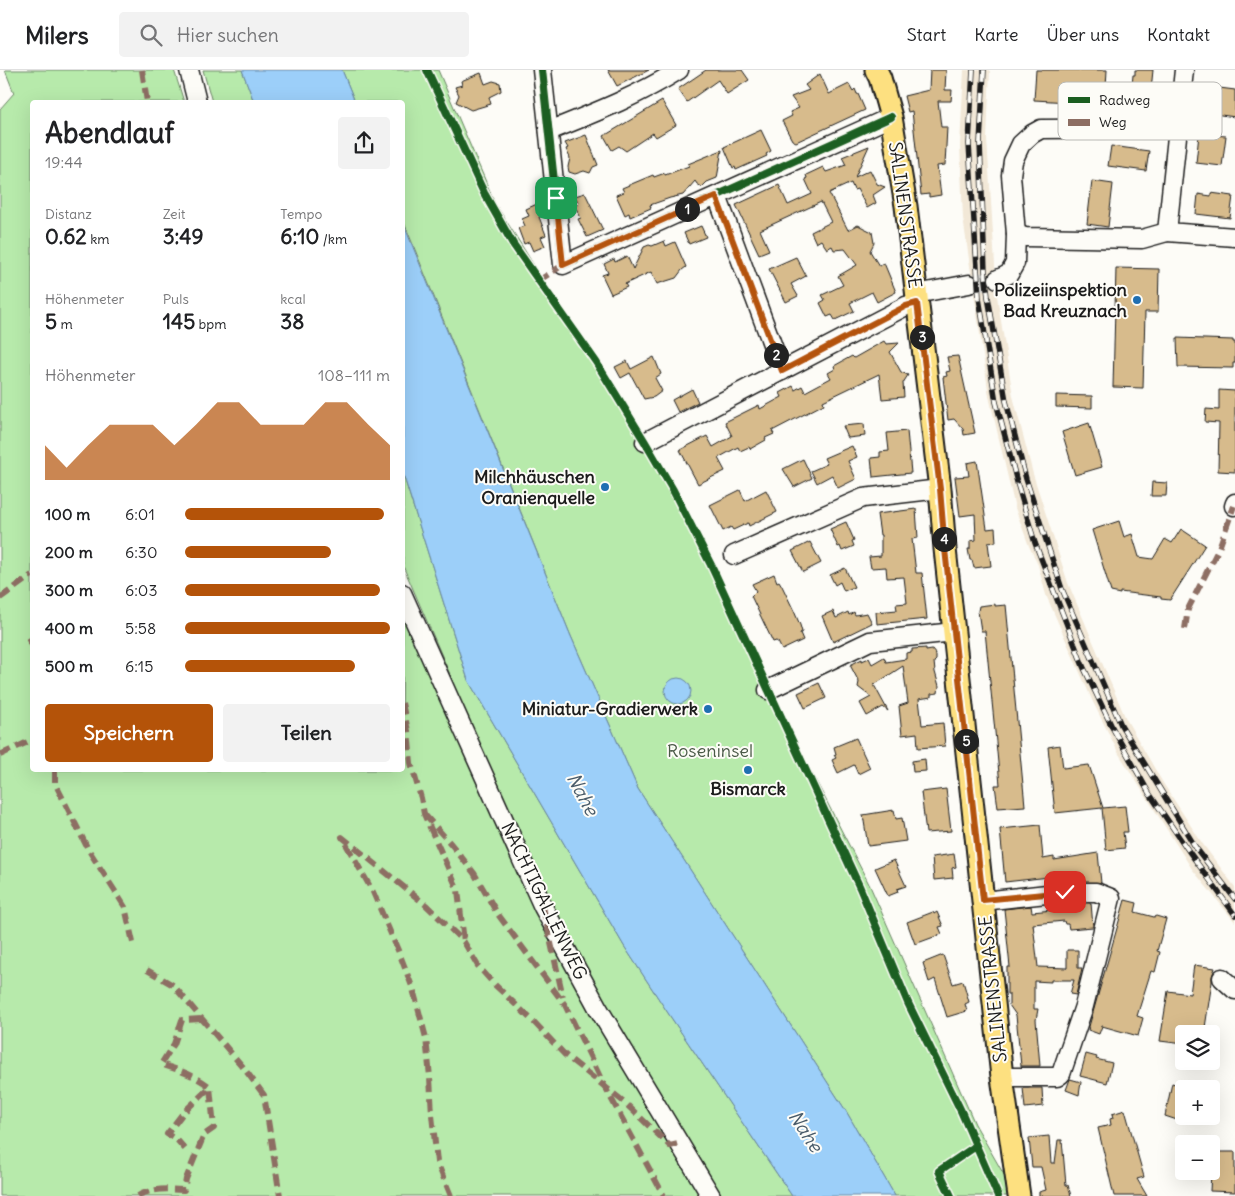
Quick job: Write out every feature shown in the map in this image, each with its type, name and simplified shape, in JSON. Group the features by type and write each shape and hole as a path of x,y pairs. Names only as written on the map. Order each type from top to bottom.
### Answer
{"main road":[{"name":"SALINENSTRASSE","path":"876,70 891,117 906,206 940,489 1002,1077 1019,1196"}],"street":[{"path":"189,70 196,100"},
{"path":"542,70 563,265 891,117"},
{"path":"548,131 618,103 652,87 679,70"},
{"path":"998,279 1009,274 1015,263 1016,234 1012,167 1017,150 1032,134 1041,129 1058,129"},
{"path":"1167,232 1177,140"},
{"path":"716,196 782,371"},
{"path":"1016,234 1025,237 1142,239 1167,232 1235,237"},
{"path":"645,442 917,299 969,284"},
{"path":"734,555 863,498 940,489"},
{"name":"NACHTIGALLENWEG","path":"405,600 543,907 598,1008 711,1196"},
{"path":"768,690 870,641 954,632"},
{"path":"983,900 1065,892 1096,892 1111,898 1084,1006 1062,1074 1057,1077 1002,1077"}],"shaded area":[{"path":"964,70 990,70 987,139 997,296 1013,396 1033,474 1068,583 1126,719 1163,783 1202,843 1235,887 1235,922 1192,869 1119,754 1092,700 1046,595 1038,565 1015,508 989,396 963,218 960,145"}],"green space":[{"path":"5,70 174,70 183,100 30,100 30,772 405,772 405,597 452,679 405,571 405,480 468,680 624,946 792,1196 0,1196 0,109 14,93"},
{"path":"203,70 242,70 253,100 211,100"},
{"name":"Roseninsel","path":"342,70 438,70 495,203 645,442 673,490 711,565 769,689 870,886 975,1124 1007,1180 1008,1196 895,1196 846,1111 638,789 570,634 405,225 405,100 354,100"}],"water":[{"path":"242,70 342,70 354,100 253,100"},
{"name":"Nahe","path":"405,227 570,634 638,789 846,1111 895,1196 792,1196 624,946 468,680 405,480"},
{"path":"678,678 687,682 691,691 687,700 678,704 669,700 665,691 669,682"}],"building":[{"path":"608,70 649,70 617,86"},
{"path":"706,70 742,70 749,80 727,94 718,80 687,102 678,89"},
{"path":"930,70 946,70 945,90 952,90 951,101 938,101 941,127 947,127 945,165 937,166 941,195 929,197 929,194 921,195 912,111 908,112 904,96 929,90"},
{"path":"1036,70 1107,70 1106,82 1058,82 1058,101 1034,100"},
{"path":"1135,70 1153,70 1152,82 1132,82 1133,75 1135,75"},
{"path":"481,73 485,84 493,81 500,83 501,91 489,97 491,104 471,110 456,102 459,95 455,87 462,85 461,81"},
{"path":"820,74 829,94 849,84 853,91 855,89 865,110 796,142 792,140 782,121 792,116 790,112 799,108 791,97 809,90 805,85"},
{"path":"1222,88 1235,90 1235,117 1222,115"},
{"path":"662,101 676,125 656,137 653,133 626,151 619,146 612,150 604,136"},
{"path":"761,130 771,151 766,154 767,156 736,170 735,167 733,168 724,147"},
{"path":"586,135 598,165 593,167 590,173 584,171 575,174 569,172 570,158 565,143"},
{"path":"1222,136 1226,136 1222,166 1196,163 1198,140 1222,140"},
{"path":"869,146 855,177 870,170 877,184 885,187 873,195 876,203 867,208 857,189 854,190 851,183 829,193 848,230 858,225 872,232 874,243 870,251 879,266 884,263 896,292 877,302 872,292 850,303 854,311 835,320 832,315 827,317 820,303 825,300 822,295 843,285 838,276 857,265 845,249 834,250 832,246 827,249 821,240 816,243 811,232 831,222 821,202 760,230 769,250 759,254 736,205 779,185 788,205 812,194 805,179 807,178 806,175 823,167 826,172 846,165 842,157"},
{"path":"1111,146 1149,151 1146,171 1108,166"},
{"path":"722,150 717,178 707,182 702,187 695,181 683,195 650,205 651,208 630,217 629,213 625,215 616,195 624,192 622,188 653,175 654,177 665,173 665,175 689,166 688,164"},
{"path":"1092,181 1113,184 1108,227 1087,224"},
{"path":"585,193 603,230 587,237 578,219 581,218 575,206 579,204 575,196"},
{"path":"1211,193 1233,196 1230,218 1196,214 1198,194 1211,196"},
{"path":"537,204 542,216 539,217 546,235 541,237 545,246 533,251 529,242 524,244 518,228 525,226 522,219 529,216 526,209"},
{"path":"701,226 706,237 689,244 684,233"},
{"path":"664,241 666,246 675,242 686,267 676,278 657,284 651,272 625,284 627,287 611,294 602,275 608,273 604,264 614,259 615,262 627,256 633,269 644,247"},
{"path":"796,257 806,276 791,284 798,296 786,302 769,269"},
{"path":"1116,268 1159,269 1158,312 1145,312 1143,388 1113,387"},
{"path":"1177,338 1233,340 1235,342 1235,363 1233,363 1233,368 1178,367"},
{"path":"884,341 886,344 899,343 890,352 901,372 908,375 903,383 904,397 882,399 879,374 823,401 824,404 772,431 774,434 750,449 749,447 740,451 738,447 718,458 725,471 698,484 680,450 707,436 713,447 732,436 725,422 759,405 760,409 782,397 780,393 793,386 795,390 802,386 805,392 831,378 828,373 835,369 834,366 852,356 854,358"},
{"path":"958,356 975,433 964,435 963,429 954,419 948,420 943,377 947,376 946,372 950,371 947,357"},
{"path":"654,357 661,374 655,378 662,391 654,397 644,399 630,373 621,378 615,367 627,361 631,369"},
{"path":"692,389 698,402 678,412 672,400"},
{"path":"1219,390 1235,391 1235,472 1218,471 1219,423 1205,422 1206,409 1219,410"},
{"path":"1056,395 1092,396 1092,408 1056,407"},
{"path":"1089,423 1102,467 1075,475 1062,432"},
{"path":"864,424 865,436 848,438 843,426"},
{"path":"907,431 911,473 873,477 871,458 880,457 880,452 889,451 887,433"},
{"path":"852,446 857,457 848,461 856,479 838,488 832,475 817,483 811,471 827,464 824,458"},
{"path":"803,459 812,478 794,487 783,469"},
{"path":"977,461 987,529 995,528 996,542 988,543 991,566 974,568 968,549 970,549 970,541 976,540 975,514 960,516 955,477 969,476 967,463"},
{"path":"1152,482 1167,483 1166,496 1151,496"},
{"path":"740,490 745,501 766,490 777,512 749,526 748,523 733,530 731,527 723,531 710,505"},
{"path":"916,509 918,538 912,539 916,573 922,573 927,619 877,624 876,612 897,610 896,604 907,603 904,577 887,578 886,567 871,568 869,557 881,556 881,535 877,514"},
{"path":"1119,521 1124,537 1132,534 1139,557 1153,559 1165,539 1172,543 1181,529 1205,545 1170,600 1161,599 1161,597 1111,592 1092,530"},
{"path":"846,522 854,540 852,541 854,546 842,551 840,546 838,547 830,529"},
{"path":"810,542 821,563 803,572 792,551"},
{"path":"845,568 854,587 844,591 840,582 835,585 830,575"},
{"path":"774,574 794,611 800,625 802,632 800,633 803,640 782,650 778,642 773,642 751,596 756,591 752,584"},
{"path":"995,604 995,606 1006,605 1025,806 998,808 995,785 1000,785 985,631 981,631 978,611 979,606"},
{"path":"833,611 836,618 848,612 849,615 854,612 855,615 867,613 872,623 833,642 822,616"},
{"path":"926,648 926,651 932,650 936,655 934,662 939,686 938,693 931,694 931,697 919,699 922,725 943,723 945,746 918,748 917,733 902,735 899,706 908,703 903,666 874,685 888,711 883,707 867,716 860,703 871,697 858,687 859,682 850,665 869,658 872,664 884,657 886,662 906,659 906,653 912,652 912,649"},
{"path":"819,683 826,698 805,708 798,693"},
{"path":"856,738 870,768 858,774 854,765 838,773 832,760 836,758 834,747"},
{"path":"1060,745 1063,768 1089,765 1103,808 1125,806 1128,832 1123,832 1125,848 1106,850 1102,808 1055,813 1048,747"},
{"path":"925,759 926,771 913,772 912,761"},
{"path":"946,789 951,831 926,833 921,792"},
{"path":"894,810 896,819 902,818 906,841 868,846 863,815"},
{"path":"1040,825 1043,859 1054,857 1054,860 1098,853 1101,883 1058,882 1058,876 1005,882 1000,829"},
{"path":"954,854 956,867 952,868 953,878 934,880 932,857"},
{"path":"894,860 906,886 897,889 898,892 888,896 875,868"},
{"path":"1125,900 1137,903 1135,912 1166,919 1157,951 1160,952 1155,972 1151,971 1137,1016 1143,1018 1138,1036 1102,1026 1099,1034 1088,1030"},
{"path":"1063,903 1091,903 1093,927 1069,929 1068,924 1065,924 1064,921 1033,924 1038,967 1067,968 1067,950 1078,950 1078,968 1082,968 1076,995 1070,994 1074,980 1034,981 1034,1009 1038,1009 1036,1020 1040,1066 1021,1066 1016,1015 1009,1005 1009,994 1007,994 1007,967 1010,967 1004,909 1031,906 1032,912 1063,909"},
{"path":"933,912 934,914 937,912 943,926 939,927 942,934 915,944 907,922"},
{"path":"943,955 953,984 963,981 969,1002 965,1004 967,1011 947,1017 935,979 929,982 923,963"},
{"path":"1194,965 1215,968 1212,976 1205,1025 1175,1025 1175,1043 1160,1041 1168,991 1190,994"},
{"path":"1086,1054 1112,1063 1107,1083 1080,1076"},
{"path":"1070,1079 1081,1082 1079,1095 1066,1090"},
{"path":"1172,1083 1175,1084 1175,1119 1165,1116"},
{"path":"1023,1088 1042,1088 1043,1106 1025,1108"},
{"path":"1125,1110 1144,1177 1137,1179 1147,1196 1114,1196 1098,1128 1111,1125 1110,1119 1113,1118 1112,1114"},
{"path":"1049,1136 1051,1163 1055,1163 1058,1140 1062,1140 1066,1185 1068,1185 1071,1196 1039,1196 1039,1192 1046,1190 1041,1167 1032,1167 1029,1138"},
{"path":"1220,1152 1235,1152 1235,1192 1210,1191 1211,1180 1220,1180"}],"tunnel":[{"path":"969,284 998,279"}],"railway":[{"path":"973,70 969,144 979,298 996,402 1035,543 1083,666 1112,727 1149,793 1235,915"},
{"path":"984,70 980,143 985,271 1006,401 1026,479 1062,589 1121,725 1196,848 1235,899"}],"marked path":[{"path":"142,70 147,100"},
{"path":"538,281 563,265"},
{"path":"1185,629 1188,609 1219,548 1234,506"},
{"path":"0,598 30,576"},
{"path":"28,638 30,642"},
{"path":"405,717 411,763 424,814 458,890 464,942"},
{"path":"0,755 30,741"},
{"path":"55,772 55,783 88,849 125,907 134,947"},
{"path":"424,814 474,873 497,913 565,1005 605,1087 664,1196"},
{"path":"451,1196 437,1162 426,1038 413,989 373,892 342,837 426,905 464,942 478,966 565,1055 624,1102 670,1146 681,1143"},
{"path":"543,907 563,997"},
{"path":"147,970 173,985 243,1067 264,1095 280,1196"},
{"path":"185,1149 178,1141 167,1134 183,1113 210,1087 192,1076 161,1064 174,1044 182,1020 203,1019"},
{"path":"138,1196 154,1190 184,1190 186,1179 204,1135 214,1128 210,1087"}],"cycle path":[{"path":"427,70 484,193 513,244 596,362 673,490 711,565 860,888 908,1003 961,1111 998,1196"},
{"path":"542,70 563,265 891,117"},
{"path":"951,1196 939,1171 976,1146"}],"place":[{"name":"Polizeiinspektion Bad Kreuznach","path":"1137,300"},
{"name":"Milchhäuschen Oranienquelle","path":"605,487"},
{"name":"Miniatur-Gradierwerk","path":"708,709"},
{"name":"Bismarck","path":"748,770"}],"route":[{"path":"556,198 563,265 716,196 782,371 906,306 917,303 940,489 983,900 1065,892"}]}
